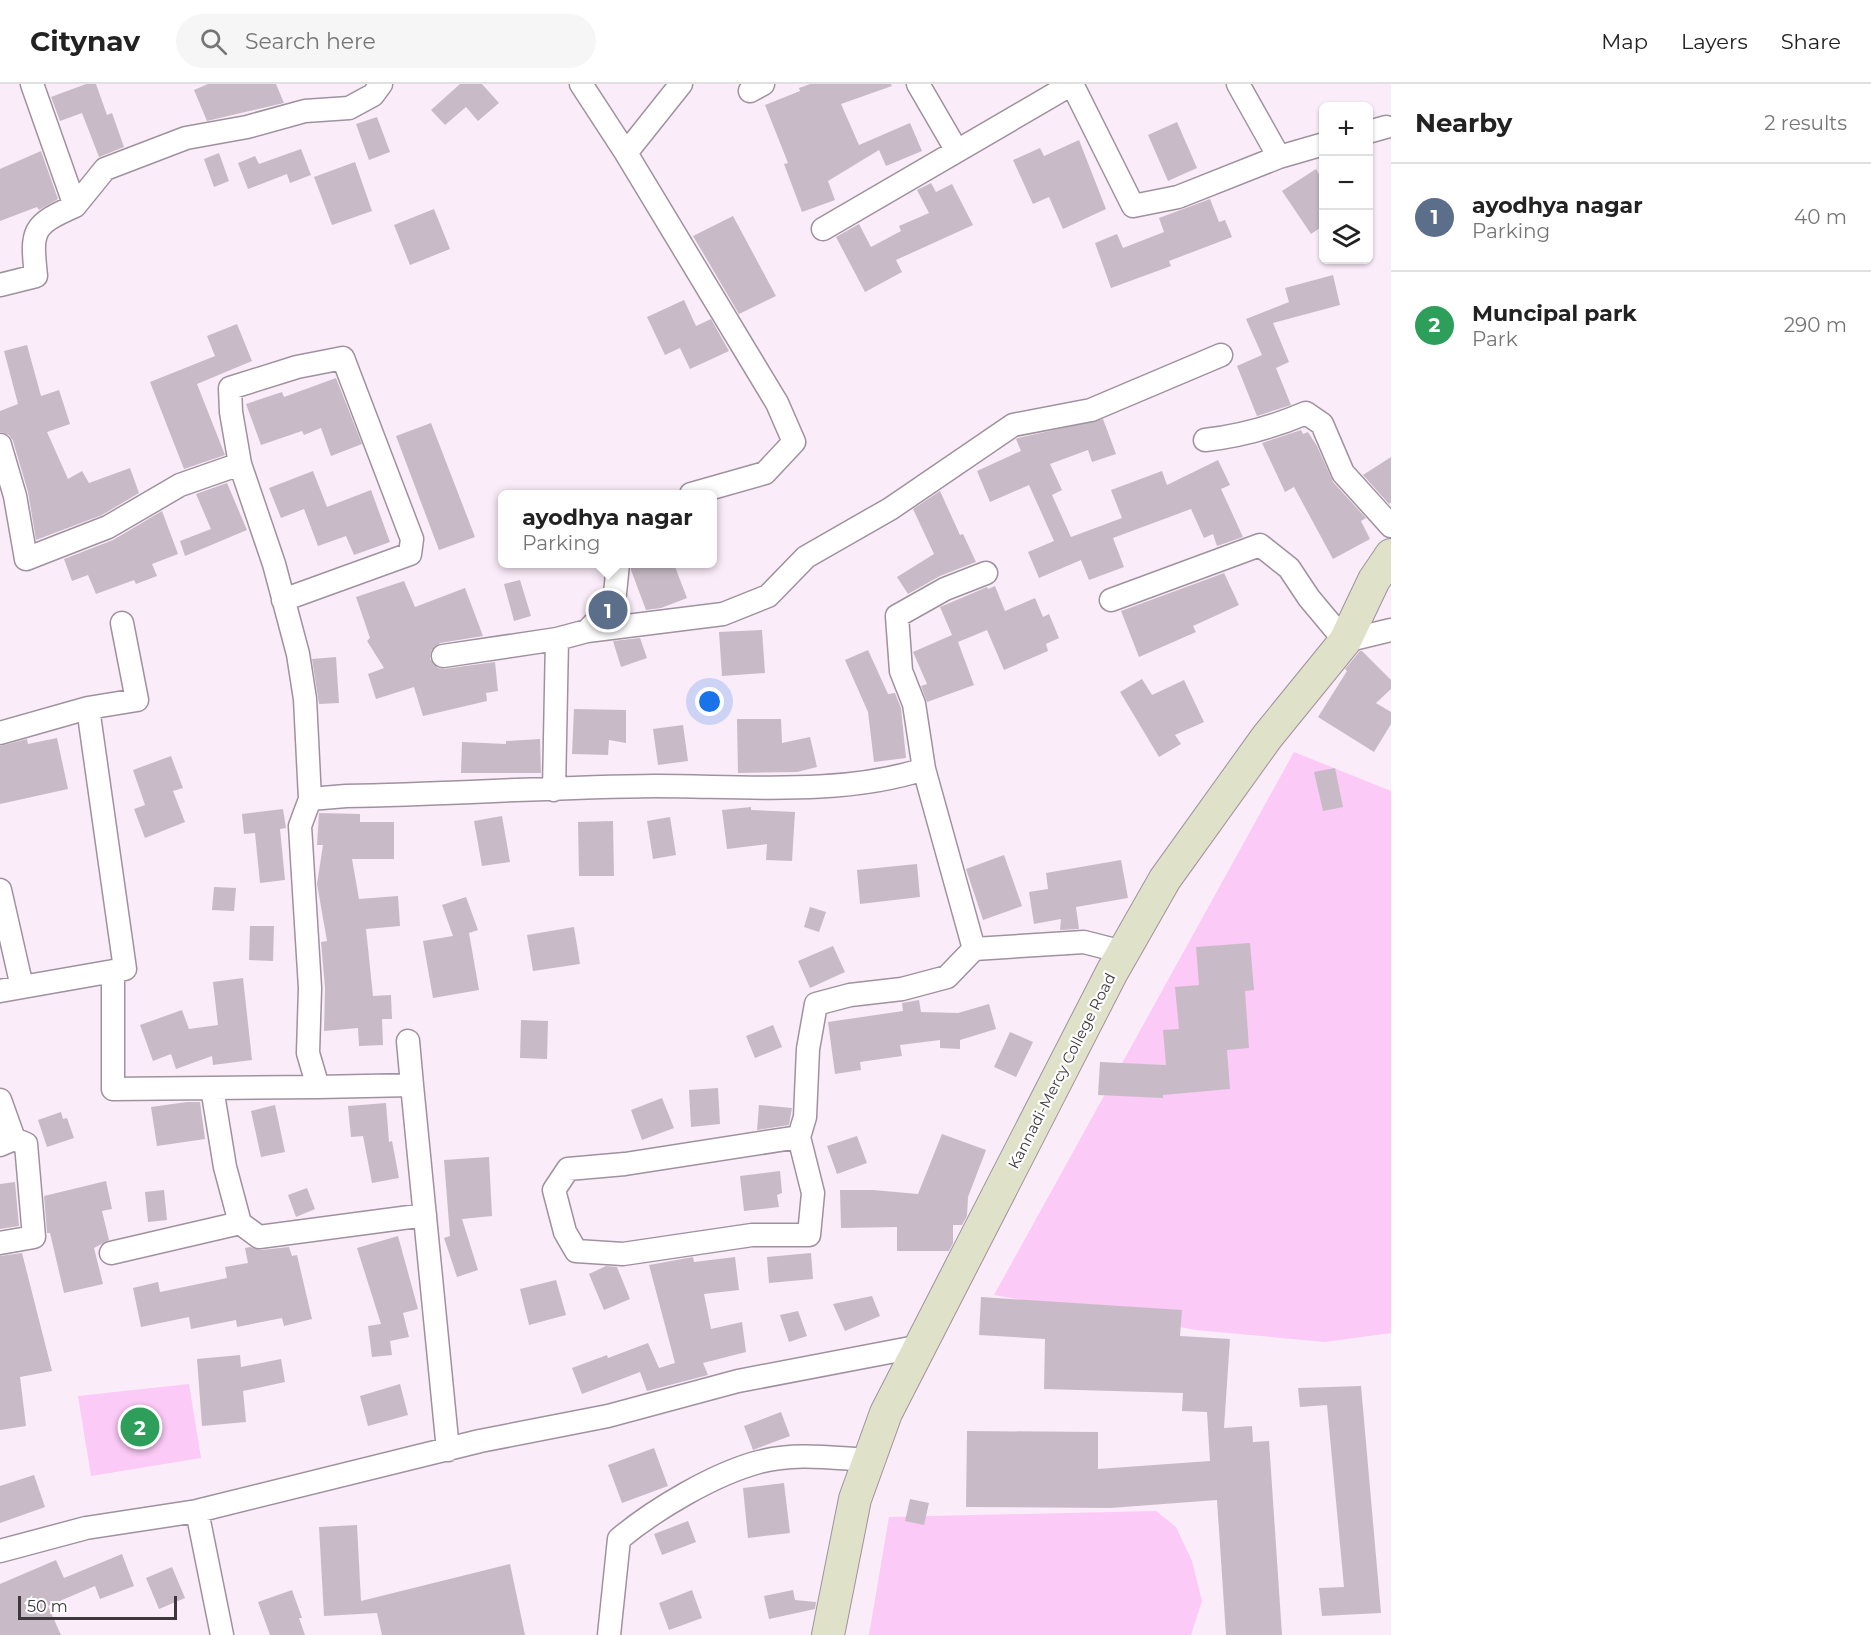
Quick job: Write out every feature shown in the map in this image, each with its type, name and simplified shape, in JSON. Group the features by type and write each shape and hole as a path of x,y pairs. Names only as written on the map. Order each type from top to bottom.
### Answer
{"main road":[{"name":"Kannadi-Mercy College Road","path":"828,1635 855,1499 886,1413 1123,952 1165,879 1267,737 1345,641 1374,580 1391,555"}],"street":[{"path":"32,84 75,206"},
{"path":"0,285 36,276 32,240 46,219 75,206 105,169 186,138 247,127 305,111 350,108 373,95 381,84"},
{"path":"580,84 626,153 777,403 794,442 765,474 708,490"},
{"path":"626,153 681,84"},
{"path":"918,84 957,151"},
{"path":"824,229 1072,84 1132,206 1178,197 1279,157 1319,145"},
{"path":"1238,84 1279,157"},
{"path":"443,656 556,639 587,631 723,614 768,596 806,557 890,509 1013,425 1091,410 1221,356"},
{"path":"283,600 410,554 411,539 343,358 297,366 230,388 231,412 240,464 298,654 305,699 310,800 300,826 310,988 308,1053 318,1087"},
{"path":"1205,440 1237,436 1278,425 1306,413 1322,424 1342,473 1391,526"},
{"path":"0,445 15,496 26,559 108,527 180,485 240,464"},
{"path":"1111,600 1260,545 1289,568 1309,598 1345,641 1391,630"},
{"path":"587,631 614,603 618,568"},
{"path":"974,949 924,769 914,704 901,671 897,616 945,589 986,573"},
{"path":"0,733 88,708 137,700 122,622"},
{"path":"554,790 556,639"},
{"path":"0,991 125,969 88,708"},
{"path":"310,800 346,796 654,786 800,787 900,777 924,769"},
{"path":"0,890 22,987"},
{"path":"799,1137 625,1164 568,1169 554,1190 565,1232 576,1251 623,1254 752,1235 809,1235 813,1193 799,1137 805,1117 808,1049 816,1004 850,995 902,989 947,977 974,949 1084,942 1123,952"},
{"path":"112,971 113,1089 412,1085"},
{"path":"408,1041 448,1450"},
{"path":"212,1088 225,1167 240,1223 260,1237 425,1215"},
{"path":"0,1101 7,1142 26,1143 34,1237 0,1243"},
{"path":"111,1253 240,1223"},
{"path":"0,1551 86,1528 197,1511 448,1450 608,1416 738,1381 921,1346"},
{"path":"609,1635 620,1539 646,1517 693,1491 759,1462 808,1456 869,1460"},
{"path":"197,1511 222,1635"}],"shaded area":[{"path":"1294,752 1391,791 1391,1333 1325,1342 1196,1330 994,1295"},
{"path":"189,1384 201,1458 91,1476 78,1396"},
{"path":"1156,1511 1176,1527 1192,1561 1202,1601 1191,1635 869,1635 889,1517"}],"building":[{"path":"86,84 96,84 107,115 112,113 124,147 99,157 82,113 60,121 51,97"},
{"path":"208,84 276,84 284,103 207,121 194,90"},
{"path":"460,84 482,84 499,103 478,121 466,107 445,125 431,110"},
{"path":"810,84 891,84 892,86 841,104 859,145 910,123 922,151 886,166 879,150 828,181 835,200 802,212 784,164 788,163 765,105 800,91 799,88"},
{"path":"377,117 390,152 369,160 356,124"},
{"path":"1177,122 1197,168 1168,181 1148,135"},
{"path":"1079,140 1106,209 1063,229 1049,197 1033,204 1013,160 1040,148 1044,156"},
{"path":"301,149 311,175 290,183 287,174 248,189 238,163 255,156 259,164"},
{"path":"41,151 58,199 39,210 37,207 0,221 0,169"},
{"path":"219,153 229,181 214,187 204,159"},
{"path":"355,162 372,211 332,225 314,177"},
{"path":"1316,169 1319,174 1319,229 1311,234 1282,191"},
{"path":"931,183 936,192 952,184 973,225 896,260 902,272 865,292 836,237 859,224 871,247 901,231 899,226 929,213 917,190"},
{"path":"1210,199 1219,222 1225,220 1232,237 1169,261 1171,266 1111,288 1095,243 1117,234 1123,248 1164,232 1159,218"},
{"path":"434,209 450,249 410,265 394,225"},
{"path":"733,216 776,296 739,314 693,236"},
{"path":"1333,275 1340,305 1273,323 1289,362 1276,368 1291,405 1257,416 1237,366 1262,355 1246,319 1289,302 1285,288"},
{"path":"684,300 696,326 711,319 729,351 690,369 680,348 665,355 647,317"},
{"path":"237,324 252,361 197,384 225,455 184,469 150,382 215,356 207,336"},
{"path":"27,345 41,396 59,390 70,424 47,432 68,479 82,471 89,483 130,468 139,493 102,515 36,540 28,492 13,441 9,435 0,432 0,411 18,404 4,351"},
{"path":"336,378 362,444 331,456 321,428 304,435 302,431 261,445 246,404 282,392 284,397"},
{"path":"1103,419 1116,454 1092,462 1088,450 1050,464 1062,490 1052,495 1071,537 1122,518 1111,490 1162,471 1167,485 1218,460 1230,485 1221,489 1243,537 1217,546 1213,534 1204,538 1191,509 1113,538 1124,567 1089,580 1081,560 1039,578 1028,552 1054,541 1029,485 990,502 977,471 1021,451 1016,439 1018,438"},
{"path":"431,423 475,537 439,550 396,436"},
{"path":"1301,430 1303,434 1308,432 1317,446 1333,482 1366,518 1361,521 1370,539 1333,559 1294,487 1285,492 1262,443"},
{"path":"1391,457 1391,502 1389,504 1363,475"},
{"path":"313,471 327,507 371,490 390,542 354,555 346,536 318,546 304,509 281,518 269,488"},
{"path":"227,483 247,530 185,556 180,541 211,529 196,494"},
{"path":"940,491 960,535 963,534 976,562 940,576 908,594 897,577 934,554 913,509"},
{"path":"162,511 178,554 152,564 157,576 136,584 134,580 96,594 88,575 72,581 64,559 113,540"},
{"path":"631,568 676,568 687,598 661,608 646,610"},
{"path":"1224,573 1239,605 1193,626 1196,632 1139,657 1121,611"},
{"path":"520,580 531,616 514,621 504,584"},
{"path":"404,581 415,607 465,588 483,636 440,643 431,651 430,659 438,668 444,669 495,662 498,691 486,693 487,701 423,716 414,687 376,699 368,674 384,668 367,641 370,638 356,597"},
{"path":"995,586 1005,611 1035,598 1043,617 1049,614 1059,638 1046,644 1048,651 1004,670 987,630 958,642 974,685 927,702 921,686 927,684 913,652 952,635 940,607 987,587 988,589"},
{"path":"762,630 765,673 722,676 719,632"},
{"path":"640,638 647,658 621,667 613,641"},
{"path":"868,650 888,694 895,693 901,708 906,758 874,762 868,712 845,660"},
{"path":"1360,651 1391,680 1391,689 1376,703 1391,712 1391,724 1374,752 1318,717 1347,671 1345,669"},
{"path":"336,657 339,703 319,704 312,659"},
{"path":"1142,679 1152,695 1184,680 1204,722 1175,735 1181,744 1159,757 1120,692"},
{"path":"574,709 626,710 626,743 609,740 608,755 572,754"},
{"path":"737,719 781,719 782,743 810,737 817,767 797,772 738,773"},
{"path":"683,725 688,761 658,765 653,729"},
{"path":"57,738 68,789 0,804 0,746 27,739 28,744"},
{"path":"540,739 541,773 461,773 462,742 506,744 506,741"},
{"path":"171,756 183,788 173,791 185,822 145,838 134,809 145,805 133,770"},
{"path":"1335,768 1343,807 1323,811 1314,772"},
{"path":"751,807 751,810 795,812 792,861 766,860 767,844 727,849 722,810"},
{"path":"283,809 286,828 280,829 285,880 260,883 255,833 244,834 242,814"},
{"path":"319,813 360,814 360,822 394,822 394,859 352,859 359,899 398,896 400,926 366,929 373,996 391,995 392,1019 382,1019 383,1045 359,1046 358,1028 324,1031 325,988 321,942 327,941 317,884 323,845 317,845"},
{"path":"502,816 510,862 482,866 474,821"},
{"path":"670,817 676,855 653,859 647,821"},
{"path":"613,821 614,876 579,876 578,822"},
{"path":"1004,855 1022,906 983,920 966,869"},
{"path":"1121,860 1128,898 1076,907 1079,929 1060,930 1061,919 1034,924 1029,892 1048,889 1046,873"},
{"path":"917,864 920,897 860,904 857,870"},
{"path":"214,887 236,888 234,911 212,910"},
{"path":"466,897 478,930 469,933 479,990 433,998 423,941 453,936 442,905"},
{"path":"810,907 826,912 819,932 804,927"},
{"path":"250,926 274,926 273,961 249,960"},
{"path":"574,927 580,964 533,971 527,935"},
{"path":"1250,943 1254,990 1245,991 1249,1048 1227,1050 1230,1089 1163,1095 1163,1098 1098,1095 1100,1062 1166,1065 1163,1030 1179,1029 1175,987 1199,985 1196,947"},
{"path":"833,946 845,972 810,988 798,961"},
{"path":"243,978 252,1060 213,1065 212,1056 176,1069 171,1054 153,1061 140,1025 182,1010 189,1029 218,1025 213,982"},
{"path":"919,1000 921,1012 958,1013 989,1004 996,1029 960,1040 960,1049 940,1048 940,1040 900,1045 902,1056 860,1062 861,1070 835,1074 828,1022 903,1011 902,1003"},
{"path":"521,1020 548,1021 547,1059 520,1058"},
{"path":"773,1025 782,1047 755,1058 746,1036"},
{"path":"1010,1032 1033,1042 1016,1077 994,1067"},
{"path":"718,1088 720,1124 691,1127 689,1090"},
{"path":"662,1098 674,1128 642,1140 631,1110"},
{"path":"200,1102 205,1139 157,1146 151,1107"},
{"path":"386,1103 389,1142 392,1141 399,1178 372,1183 363,1136 351,1137 348,1106"},
{"path":"275,1105 285,1152 261,1157 251,1111"},
{"path":"759,1105 792,1108 789,1125 757,1130"},
{"path":"61,1112 63,1119 67,1118 74,1138 47,1147 38,1120"},
{"path":"942,1134 986,1150 968,1197 967,1216 962,1225 953,1225 953,1243 949,1251 897,1251 897,1227 841,1228 840,1190 918,1194"},
{"path":"857,1136 867,1163 837,1174 827,1146"},
{"path":"489,1157 492,1216 462,1219 478,1270 457,1277 444,1238 450,1236 444,1160"},
{"path":"780,1171 782,1193 777,1195 779,1207 744,1211 740,1176"},
{"path":"106,1181 112,1209 102,1211 109,1240 94,1248 103,1284 64,1293 50,1233 47,1233 44,1196"},
{"path":"15,1182 19,1226 0,1229 0,1184"},
{"path":"307,1188 315,1209 296,1217 288,1195"},
{"path":"164,1190 167,1220 148,1222 145,1192"},
{"path":"398,1236 418,1309 403,1313 409,1337 390,1341 392,1355 372,1357 368,1326 381,1324 357,1248"},
{"path":"289,1247 292,1256 297,1255 312,1319 284,1326 282,1318 237,1327 236,1320 191,1329 189,1317 141,1327 133,1288 158,1282 160,1292 227,1278 225,1267 248,1263 245,1248 261,1250"},
{"path":"22,1253 52,1371 20,1377 26,1426 0,1430 0,1256"},
{"path":"811,1253 813,1279 769,1283 767,1257"},
{"path":"693,1257 694,1262 735,1257 739,1290 704,1294 711,1329 742,1322 746,1352 703,1363 708,1375 647,1391 640,1372 582,1394 572,1368 607,1355 608,1358 648,1343 659,1368 675,1363 649,1265"},
{"path":"606,1266 617,1267 630,1299 604,1310 589,1274"},
{"path":"556,1280 566,1315 529,1325 520,1289"},
{"path":"872,1296 880,1316 845,1331 833,1304"},
{"path":"981,1297 1182,1310 1180,1336 1230,1339 1224,1428 1252,1426 1253,1442 1269,1441 1282,1635 1226,1635 1217,1500 1110,1508 966,1507 967,1431 1098,1432 1098,1469 1210,1461 1207,1412 1182,1411 1183,1393 1044,1389 1045,1339 979,1335"},
{"path":"798,1311 807,1336 789,1342 780,1315"},
{"path":"240,1355 241,1367 281,1359 285,1382 243,1391 246,1422 202,1426 197,1359"},
{"path":"400,1384 408,1415 368,1426 360,1396"},
{"path":"1361,1386 1381,1613 1322,1616 1319,1588 1344,1587 1327,1405 1300,1407 1298,1388"},
{"path":"781,1412 790,1436 753,1450 744,1426"},
{"path":"654,1448 668,1486 622,1503 608,1465"},
{"path":"34,1475 45,1507 0,1523 0,1486"},
{"path":"784,1483 790,1533 748,1538 743,1488"},
{"path":"910,1499 929,1503 924,1525 905,1521"},
{"path":"688,1521 696,1542 662,1555 654,1534"},
{"path":"357,1525 361,1601 510,1564 525,1635 382,1635 377,1613 324,1616 319,1527"},
{"path":"122,1554 134,1586 100,1599 95,1586 48,1606 61,1635 0,1635 0,1584 56,1560 64,1578"},
{"path":"172,1567 185,1598 159,1609 146,1578"},
{"path":"292,1590 302,1618 299,1618 305,1635 270,1635 258,1602"},
{"path":"692,1590 702,1618 669,1630 659,1603"},
{"path":"793,1590 795,1600 816,1602 815,1609 769,1619 764,1596"}],"place":[{"name":"ayodhya nagar","path":"608,610"},
{"name":"Muncipal park","path":"140,1427"}]}
